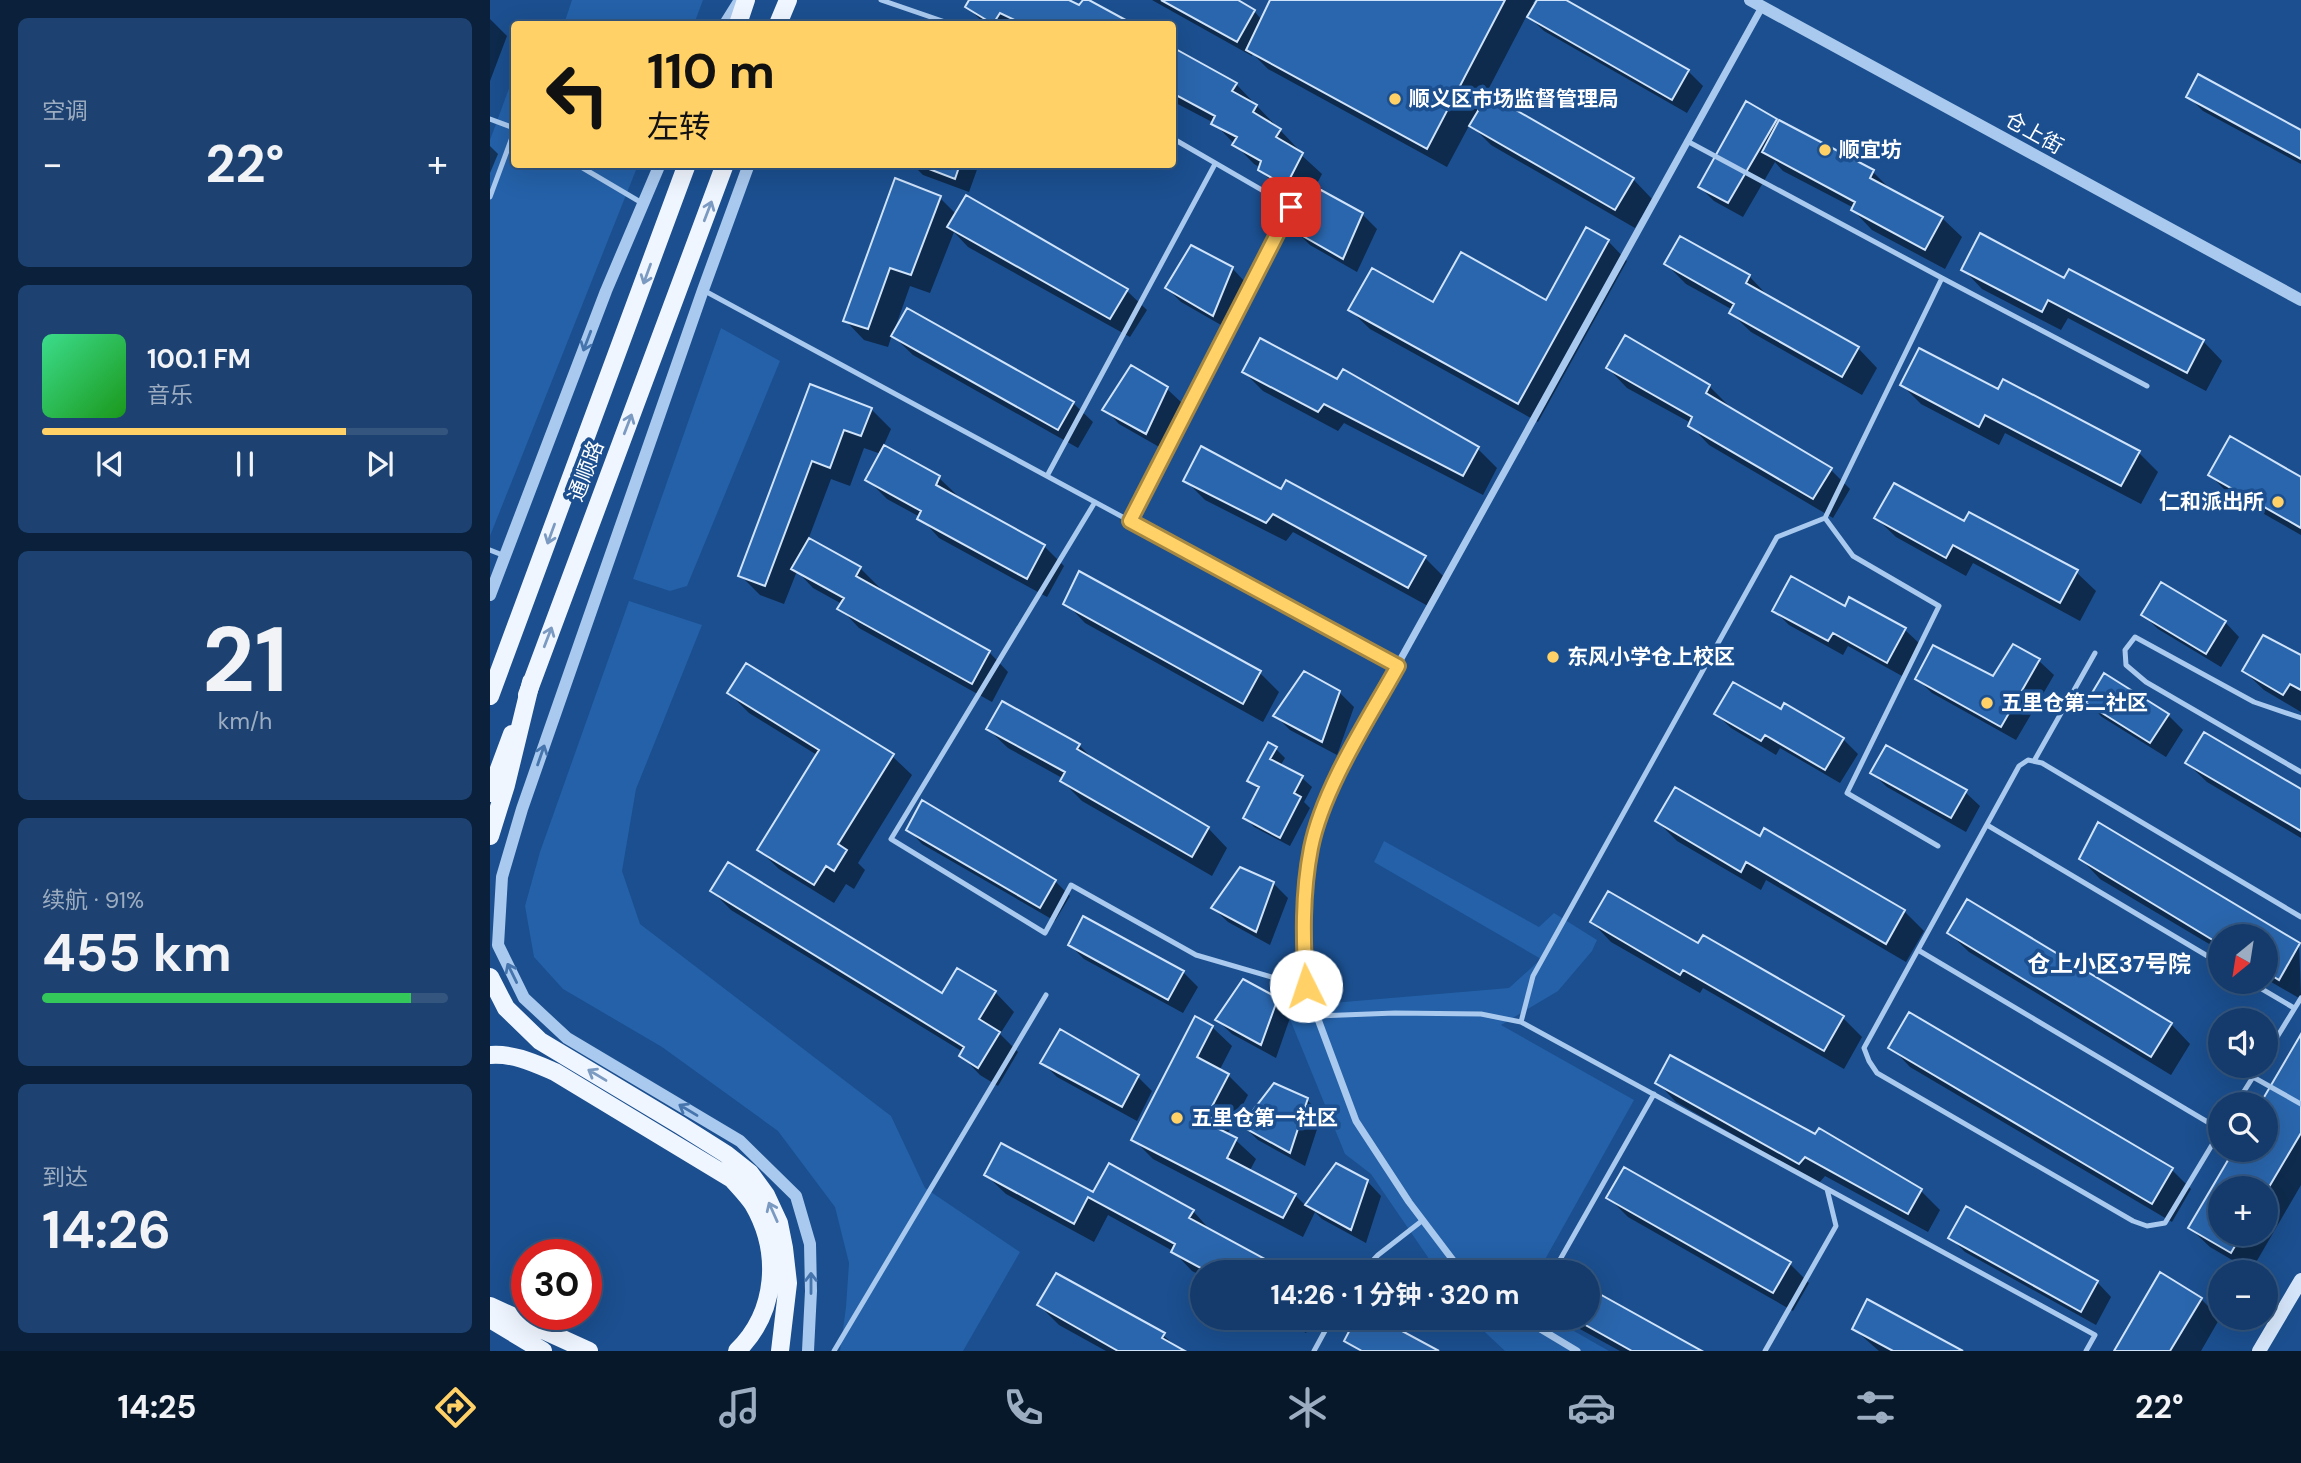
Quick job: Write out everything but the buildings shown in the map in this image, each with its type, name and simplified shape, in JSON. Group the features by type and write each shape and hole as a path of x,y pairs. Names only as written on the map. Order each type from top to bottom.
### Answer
{"main road":[{"path":"739,21 746,0"},
{"path":"780,21 789,0"},
{"name":"通顺路","path":"490,696 686,168"},
{"name":"通顺路","path":"490,793 724,168"},
{"path":"490,690 503,662"},
{"path":"490,836 506,785 531,682"},
{"path":"490,977 506,1007 540,1041 726,1154 750,1173 766,1195 779,1223 787,1266 788,1283 780,1351"},
{"path":"490,1055 502,1054 529,1061 555,1072 732,1179 752,1203 771,1252 769,1298 747,1341 737,1351"},
{"path":"2259,1351 2301,1280"},
{"path":"490,1306 589,1351"},
{"path":"490,1319 543,1351"}],"street":[{"path":"728,21 741,0"},
{"path":"787,21 789,0"},
{"name":"仓上街","path":"1750,0 2301,300"},
{"path":"1453,1260 1356,1121 1306,986 1302,928 1311,847 1327,800 1353,747 1762,7"},
{"path":"490,594 606,291 658,168"},
{"path":"747,168 523,809 502,877 498,945 524,998 567,1038 740,1141 796,1196 810,1244 808,1351"},
{"path":"1543,1330 1576,1351"}],"lane":[{"path":"881,0 942,21"},
{"path":"490,119 511,129"},
{"path":"490,197 511,138"},
{"path":"1130,521 1291,207 1176,140"},
{"path":"1687,141 2147,386"},
{"path":"1047,476 1215,164"},
{"path":"583,168 642,204"},
{"path":"1521,1022 1533,976 1777,537 1825,518 1942,278"},
{"path":"703,290 1398,666"},
{"path":"1094,502 891,839 1045,933 1071,885 1196,955 1306,986"},
{"path":"1825,518 1853,556 1940,606 1847,793 1938,846"},
{"path":"490,550 505,556"},
{"path":"2301,718 2254,702 2135,637 2125,650 2126,665 2146,682 2301,772"},
{"path":"2034,761 2095,653"},
{"path":"2208,1152 2165,1223 2147,1226 2133,1221 1877,1073 1864,1048 2019,766 2028,760 2042,763 2301,917"},
{"path":"1987,825 2208,956"},
{"path":"1918,950 2208,1122"},
{"path":"2270,994 2294,1008"},
{"path":"834,1351 1046,995"},
{"path":"2278,1035 2301,998"},
{"path":"1317,1016 1481,1014 1521,1022 2095,1335 2085,1351"},
{"path":"2255,1078 2301,1104"},
{"path":"1560,1260 1654,1094"},
{"path":"1765,1351 1836,1226 1826,1188"},
{"path":"1373,1260 1423,1220"},
{"path":"1314,1351 1325,1330"}],"shaded area":[{"path":"572,0 703,0 695,21 565,21"},
{"path":"511,83 511,168 637,168 490,536 490,140"},
{"path":"721,328 780,361 687,586 670,591 633,579"},
{"path":"629,601 702,625 636,789 622,871 640,924 891,1116 925,1188 1020,1252 963,1351 840,1351 849,1263 835,1207 778,1131 662,1047 563,989 534,957 525,906 540,852"},
{"path":"1384,841 1539,927 1554,913 1597,940 1592,951 1558,991 1501,1025 1634,1100 1545,1260 1430,1260 1371,1174 1345,1154 1285,1007 1509,988 1541,959 1374,862"},
{"path":"1483,1330 1572,1330 1609,1351 1505,1351"}],"place":[{"name":"顺义区市场监督管理局","path":"1395,99"},
{"name":"顺宜坊","path":"1825,150"},
{"name":"仁和派出所","path":"2278,502"},
{"name":"东风小学仓上校区","path":"1553,657"},
{"name":"五里仓第二社区","path":"1987,703"},
{"name":"五里仓第一社区","path":"1177,1118"}],"district":[{"name":"仓上小区37号院","path":"2109,964"}],"route":[{"path":"1291,207 1130,521 1398,666 1327,800 1311,847 1302,928 1306,986"}]}
